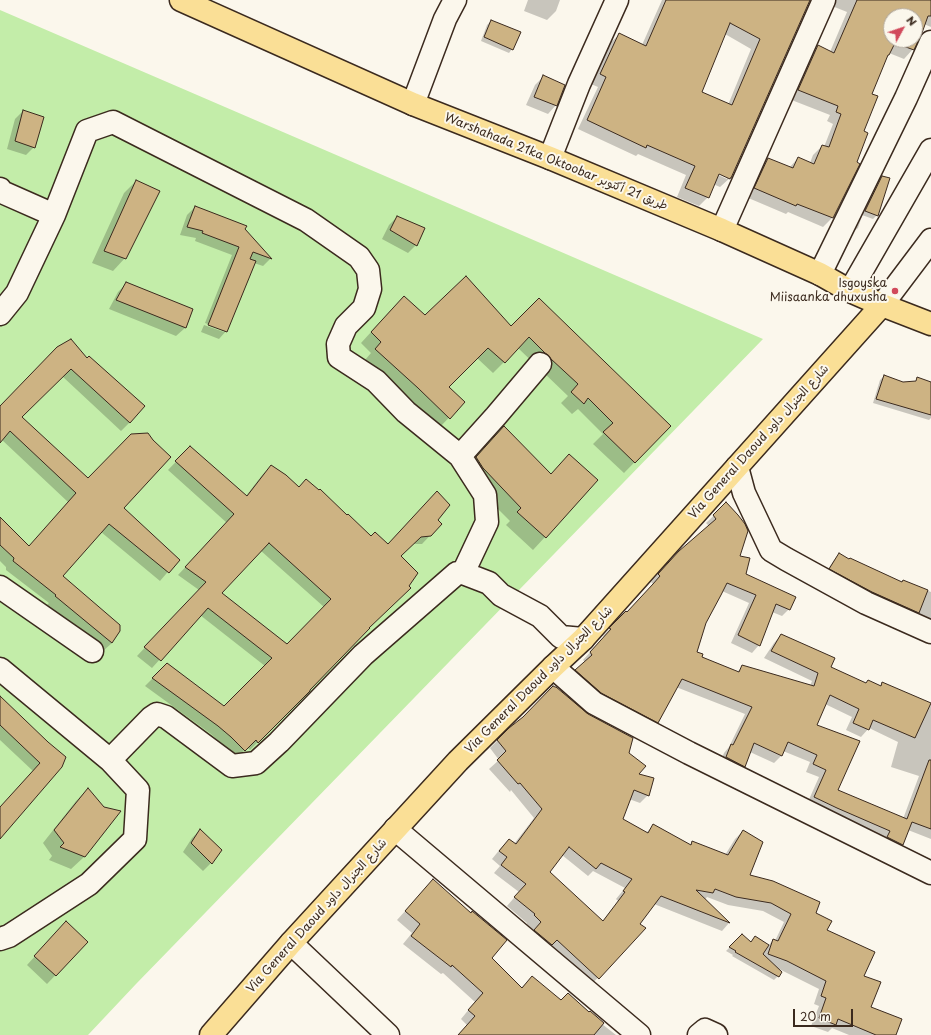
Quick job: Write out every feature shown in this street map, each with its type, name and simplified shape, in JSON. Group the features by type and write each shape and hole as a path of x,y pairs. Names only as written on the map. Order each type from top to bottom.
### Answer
{"main road":[{"name":"Warshahada 21ka Oktoobar طريق 21 أكتوبر","path":"195,3 413,104 550,158 722,230 820,274 850,291 931,324"},
{"name":"Via General Daoud شارع الجنرال داود","path":"211,1035 291,944 458,761 583,639 882,305"}],"street":[{"path":"413,104 445,19 455,0"},
{"path":"550,158 580,84 617,0"},
{"path":"722,230 824,0"},
{"path":"820,274 903,105 931,42"},
{"path":"0,314 17,293 54,215 87,131 113,122 306,220 359,257 368,270 370,289 364,308 346,326 338,344 339,357 376,381 406,412 460,456 485,495 487,522 463,573"},
{"path":"850,291 931,150"},
{"path":"0,190 54,215"},
{"path":"882,305 931,240"},
{"path":"460,456 540,364"},
{"path":"737,467 744,493 771,550 866,603 931,632"},
{"path":"110,760 151,718 157,714 166,717 232,766 256,763 364,656 457,573 463,573 490,583 501,596 540,616 561,637 583,639"},
{"path":"0,587 92,651"},
{"path":"553,667 594,703 696,756 931,873"},
{"path":"0,669 110,760 138,790 135,839 89,884 8,936 0,939"},
{"path":"395,829 639,1035"},
{"path":"291,944 388,1035"},
{"path":"700,1035 705,1030 716,1035"}],"green space":[{"path":"0,10 763,339 88,1035 0,1035"}],"building":[{"path":"666,0 810,0 731,178 730,179 719,174 709,198 685,188 695,166 647,145 646,148 587,120 606,77 600,74 619,33 646,46","holes":["730,23 760,39 732,105 702,92"]},
{"path":"857,0 931,0 931,16 928,16 923,30 923,8 883,8 883,48 892,48 888,55 872,94 878,96 864,131 868,133 857,162 860,164 833,218 797,204 796,206 754,188 768,158 793,168 798,157 814,164 822,145 829,147 841,114 836,112 838,106 798,90 818,45 834,53"},
{"path":"491,20 521,32 513,50 484,37"},
{"path":"543,75 565,85 557,106 534,97"},
{"path":"23,110 44,117 35,148 15,141"},
{"path":"882,176 890,178 878,216 865,211"},
{"path":"136,180 160,191 126,259 104,251"},
{"path":"195,206 247,226 245,229 272,259 253,252 250,259 256,261 227,332 208,325 239,247 202,233 203,231 187,227"},
{"path":"397,216 425,228 417,246 390,230"},
{"path":"466,276 511,326 539,298 671,426 635,463 603,432 613,423 588,398 584,404 571,392 578,384 529,337 505,363 488,348 449,387 465,402 450,419 375,349 381,342 371,332 404,296 425,315"},
{"path":"126,282 193,309 186,328 116,300"},
{"path":"71,339 87,358 89,356 145,406 130,423 71,369 22,417 88,478 131,434 148,433 153,440 171,457 124,508 180,560 169,573 109,524 63,576 120,625 120,631 112,643 55,596 56,595 13,561 14,558 0,545 0,517 29,546 76,493 10,431 0,443 0,406 57,347"},
{"path":"884,375 903,382 916,381 917,377 931,382 931,415 876,399"},
{"path":"504,426 551,474 569,454 598,480 546,538 517,512 521,508 483,468 476,457"},
{"path":"190,446 247,496 271,465 286,475 299,487 306,479 319,490 320,489 371,536 375,532 388,544 437,491 450,505 438,520 442,524 431,536 421,537 401,556 418,573 409,586 411,588 369,628 310,691 258,743 256,740 245,751 218,726 152,678 167,663 224,706 272,658 208,608 161,661 144,647 206,582 185,567 234,514 175,461","holes":["269,543 331,599 287,644 222,593"]},
{"path":"726,502 745,524 748,531 740,556 750,558 746,574 796,597 790,610 776,604 760,646 738,635 756,595 727,583 706,623 697,652 703,654 702,657 739,672 742,665 814,686 818,673 771,651 781,634 835,658 831,667 866,683 868,680 881,686 882,682 931,703 915,738 873,720 869,730 853,723 859,709 830,695 817,725 860,741 838,790 907,819 929,760 931,760 931,829 912,822 903,845 887,837 890,831 814,797 826,770 813,764 817,755 788,742 782,756 754,743 745,767 726,757 731,744 733,745 752,707 682,679 658,723 601,693 575,670 592,655 590,652 611,629 609,628 626,611 627,612 653,584 660,576 658,574 679,551 716,519 713,515"},
{"path":"839,553 849,559 850,558 902,582 903,580 928,590 919,613 872,592 829,569"},
{"path":"553,686 588,714 633,738 629,753 646,766 639,774 654,778 649,796 634,790 623,819 648,833 653,824 691,845 692,841 728,855 743,830 763,842 750,875 773,881 820,902 816,913 832,921 827,930 875,952 864,976 881,982 871,1007 902,1019 896,1035 876,1035 838,1019 836,1025 819,1018 826,998 821,996 826,981 787,961 768,954 773,939 778,941 791,914 771,903 736,897 715,889 713,893 696,890 730,923 661,896 640,924 646,928 599,979 557,940 552,945 534,930 541,922 534,915 535,914 514,897 526,884 501,865 507,857 499,851 509,839 516,844 542,809 520,783 518,784 497,760 506,751 497,740 523,717","holes":["569,847 596,869 601,863 632,879 623,891 625,892 603,921 550,872"]},
{"path":"0,696 48,742 66,757 62,767 0,839 0,807 40,763 0,725"},
{"path":"88,788 104,807 121,811 85,857 60,847 64,843 54,830"},
{"path":"200,829 222,850 212,864 191,843"},
{"path":"433,879 471,913 472,911 507,940 492,958 522,988 532,976 561,1000 568,993 604,1023 594,1035 458,1035 475,1016 468,1010 483,993 452,965 451,967 411,936 420,924 405,911"},
{"path":"66,921 88,942 56,976 34,956"},
{"path":"742,934 751,942 755,936 769,945 763,954 782,972 779,977 735,952 736,951 729,947"}],"place":[{"name":"Isgoyska Miisaanka dhuxusha","path":"895,291"}]}
